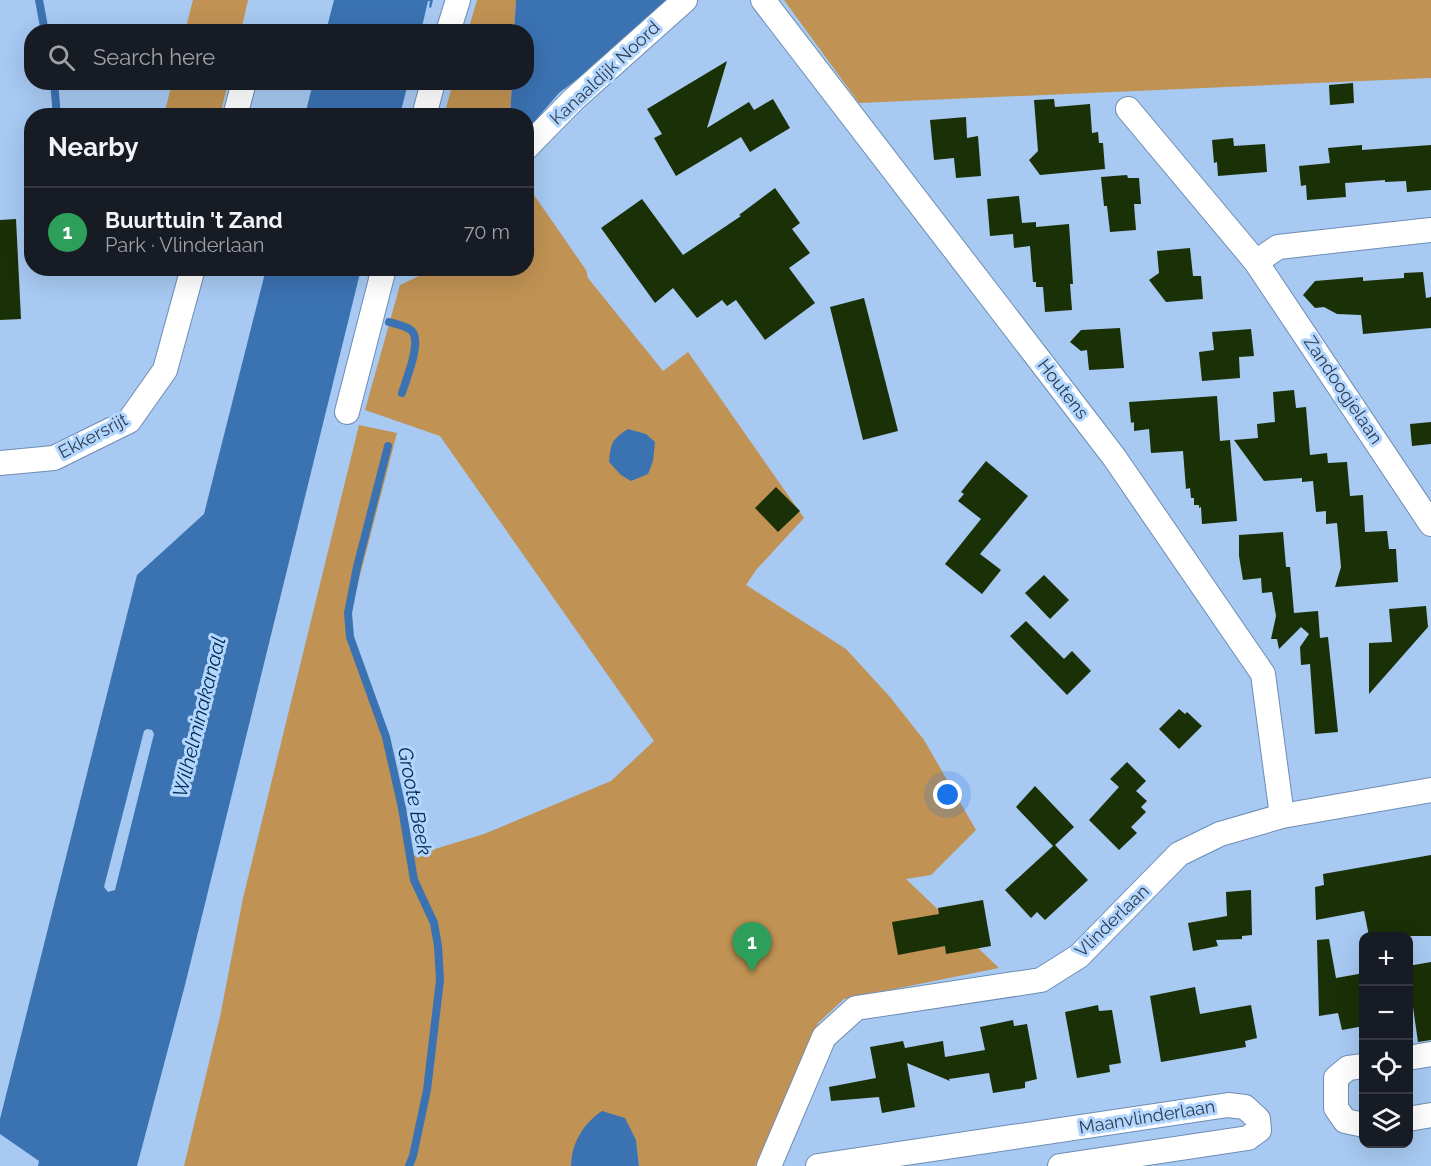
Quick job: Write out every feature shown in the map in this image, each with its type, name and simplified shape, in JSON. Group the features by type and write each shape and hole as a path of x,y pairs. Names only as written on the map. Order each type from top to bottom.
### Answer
{"street":[{"path":"450,24 458,0"},
{"name":"Kanaaldijk Noord","path":"534,140 574,99 685,0"},
{"name":"Houtens","path":"764,0 1114,457 1263,674 1282,816"},
{"path":"237,108 242,90"},
{"path":"426,108 431,90"},
{"name":"Zandoogjelaan","path":"1128,109 1256,262 1430,520"},
{"path":"1256,262 1278,247 1431,230"},
{"name":"Ekkersrijt","path":"0,463 54,458 129,421 165,370 191,276"},
{"path":"347,412 382,276"},
{"name":"Vlinderlaan","path":"769,1166 824,1037 856,1008 1041,980 1079,956 1179,854 1220,834 1282,816 1431,790"},
{"path":"1413,1057 1431,1054"},
{"path":"1359,1066 1348,1068 1336,1078 1336,1108 1344,1121 1359,1124"},
{"name":"Maanvlinderlaan","path":"818,1166 1228,1105 1245,1107 1258,1119 1259,1130 1248,1138 1060,1166"},
{"path":"1413,1118 1431,1115"}],"shaded area":[{"path":"193,0 248,0 243,24 187,24"},
{"path":"477,0 516,0 514,24 470,24"},
{"path":"784,0 1431,0 1431,78 859,103"},
{"path":"170,90 226,90 222,108 166,108"},
{"path":"451,90 512,90 510,108 446,108"},
{"path":"534,195 586,270 588,278 663,371 688,352 804,518 756,570 746,585 846,649 890,697 924,740 976,830 931,875 906,879 999,968 844,999 818,1023 755,1166 639,1166 636,1140 571,1159 571,1166 184,1166 220,1017 243,898 359,425 397,433 346,629 372,692 397,781 412,856 484,834 611,781 654,741 440,436 365,410 400,285 419,276 534,276"}],"water":[{"path":"334,0 433,0 431,8 429,7 430,1 428,1 423,24 328,24"},
{"path":"516,0 673,0 648,25 559,93 534,122 534,108 510,108 512,90 534,90 534,24 514,24"},
{"path":"311,90 406,90 402,108 307,108"},
{"name":"Wilhelminakanaal","path":"264,276 359,276 185,985 137,1166 38,1166 39,1161 0,1134 0,1119 137,575 204,514","holes":["152,730 154,734 115,890 108,892 104,887 144,731"]},
{"path":"628,429 646,434 655,442 653,461 648,474 631,481 621,475 609,462 613,442"},
{"path":"602,1111 625,1118 636,1140 639,1166 571,1166 573,1149 580,1134"}],"building":[{"path":"727,61 707,128 749,102 754,110 773,99 790,128 750,152 741,137 676,176 654,138 662,134 647,109"},
{"path":"1353,83 1354,103 1330,105 1329,85"},
{"path":"1054,99 1055,107 1090,104 1092,133 1098,132 1099,143 1103,143 1105,169 1040,175 1029,160 1038,151 1034,100"},
{"path":"966,117 967,138 978,136 981,176 956,178 954,158 934,160 930,120"},
{"path":"1233,138 1234,146 1265,144 1267,172 1218,176 1217,162 1214,163 1212,140"},
{"path":"1362,145 1362,150 1431,145 1431,190 1407,192 1406,181 1345,183 1346,197 1307,200 1306,185 1301,186 1299,166 1330,163 1328,148"},
{"path":"1127,175 1128,178 1139,178 1141,204 1134,204 1136,230 1110,232 1101,177"},
{"path":"775,188 800,223 792,229 810,253 789,268 815,303 765,340 736,300 727,306 722,300 697,318 673,288 655,303 601,228 642,199 683,255 741,216 739,215"},
{"path":"1019,196 1022,223 1036,222 1036,227 1069,224 1073,284 1070,284 1072,310 1045,312 1043,287 1036,287 1036,282 1033,282 1030,246 1014,248 1013,234 990,236 987,199"},
{"path":"16,219 21,319 0,320 0,220"},
{"path":"1190,248 1193,276 1201,276 1203,299 1166,302 1149,280 1159,273 1157,251"},
{"path":"1423,272 1426,298 1431,297 1431,328 1363,334 1361,315 1337,314 1324,307 1315,308 1303,295 1315,281 1363,277 1363,281 1404,278 1404,273"},
{"path":"864,298 898,431 863,440 830,307"},
{"path":"1120,328 1124,368 1089,370 1087,350 1081,351 1070,342 1081,330"},
{"path":"1251,329 1254,356 1239,357 1240,378 1202,381 1199,352 1214,350 1212,332"},
{"path":"1294,390 1296,408 1306,407 1310,455 1327,453 1328,463 1347,462 1350,496 1363,495 1365,532 1387,531 1389,549 1396,549 1398,582 1335,587 1341,567 1337,523 1326,524 1326,511 1316,512 1313,481 1302,482 1302,478 1264,481 1234,440 1258,438 1257,424 1275,422 1273,392"},
{"path":"1217,396 1220,441 1230,440 1237,521 1202,524 1201,507 1194,505 1190,488 1186,489 1183,451 1151,453 1149,429 1134,431 1129,402"},
{"path":"1431,422 1431,444 1412,446 1410,424"},
{"path":"986,461 1028,496 980,554 1001,570 982,594 945,564 981,519 958,501 964,494 961,492"},
{"path":"776,487 800,511 778,532 755,508"},
{"path":"1283,532 1286,567 1290,567 1294,613 1318,611 1320,638 1328,637 1338,732 1315,734 1310,664 1301,665 1300,647 1309,634 1301,627 1279,649 1277,639 1271,639 1276,616 1272,592 1262,593 1261,578 1243,580 1239,556 1239,535"},
{"path":"1044,575 1069,600 1050,619 1025,593"},
{"path":"1426,606 1428,627 1369,694 1369,643 1392,642 1389,609"},
{"path":"1026,621 1064,659 1072,651 1091,671 1067,695 1010,636"},
{"path":"1179,709 1185,714 1187,712 1202,726 1179,749 1159,729"},
{"path":"1127,762 1146,781 1136,791 1147,801 1141,807 1146,812 1131,827 1137,833 1119,850 1089,820 1119,787 1110,779"},
{"path":"1035,786 1074,827 1055,845 1088,880 1045,920 1037,912 1031,918 1005,890 1053,846 1016,807"},
{"path":"1431,855 1431,936 1413,936 1413,932 1368,932 1364,911 1316,920 1315,887 1324,885 1323,874"},
{"path":"1251,890 1252,935 1242,936 1242,939 1216,940 1218,946 1193,951 1188,923 1227,916 1226,892"},
{"path":"983,900 991,946 946,954 945,946 898,955 892,922 939,914 938,908"},
{"path":"1329,939 1336,978 1359,974 1359,1027 1342,1030 1338,1013 1319,1016 1317,940"},
{"path":"1431,962 1431,1040 1418,1042 1413,1007 1413,965"},
{"path":"1195,987 1200,1014 1251,1005 1257,1038 1245,1041 1246,1047 1161,1062 1150,996"},
{"path":"1098,1005 1099,1011 1112,1010 1121,1063 1109,1065 1110,1072 1077,1078 1065,1012"},
{"path":"1013,1020 1014,1026 1027,1024 1037,1079 1025,1082 1025,1088 993,1093 989,1073 949,1079 950,1081 907,1063 915,1107 882,1113 879,1097 831,1101 829,1087 876,1078 870,1047 903,1041 905,1048 943,1041 945,1057 985,1050 980,1027"}],"waterway":[{"name":"Groote Beek","path":"39,0 44,24"},
{"name":"Groote Beek","path":"55,90 56,108"},
{"name":"Groote Beek","path":"389,322 407,328 415,337 410,370 402,393"},
{"name":"Groote Beek","path":"388,446 357,567 348,613 350,637 386,737 402,808 414,880 434,923 438,946 440,980 427,1090 409,1166"}],"place":[{"name":"Buurttuin 't Zand","path":"752,972"}]}
